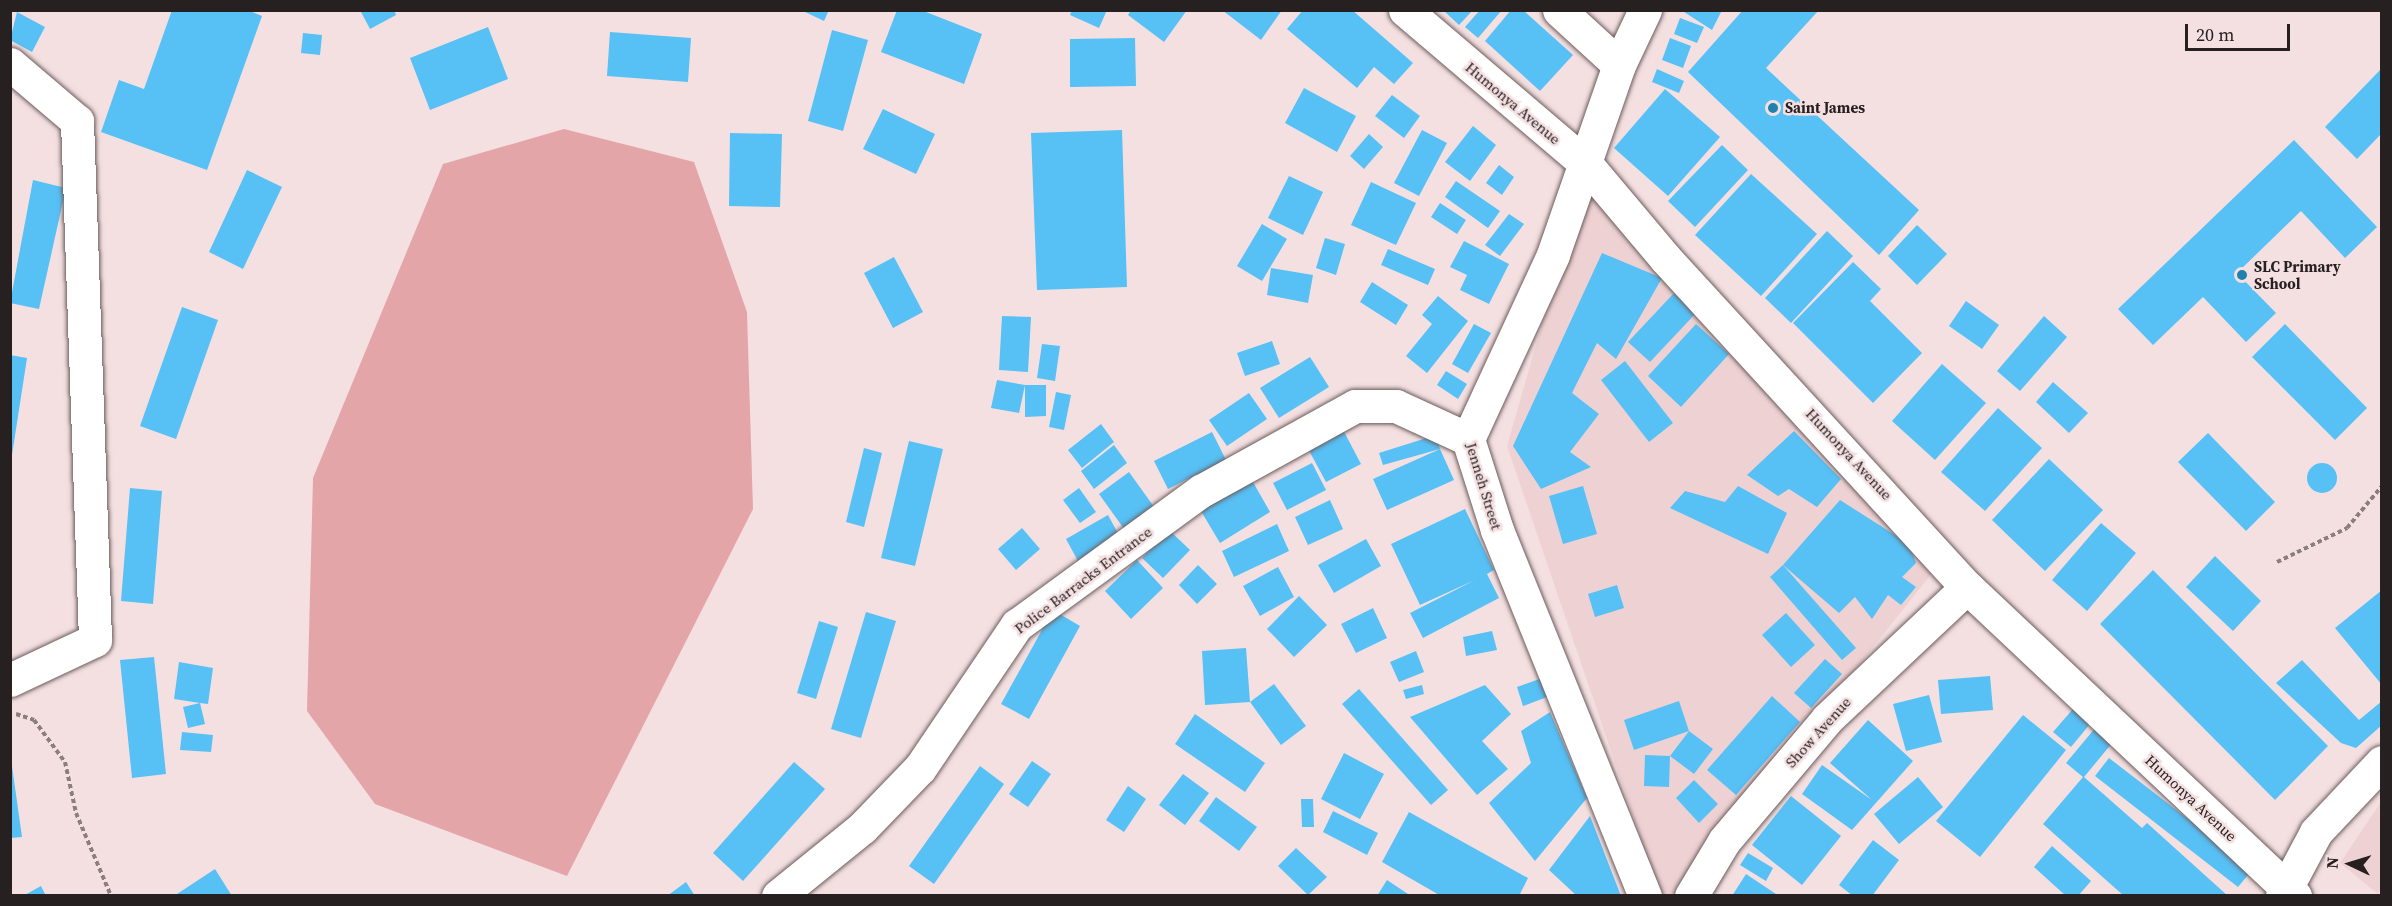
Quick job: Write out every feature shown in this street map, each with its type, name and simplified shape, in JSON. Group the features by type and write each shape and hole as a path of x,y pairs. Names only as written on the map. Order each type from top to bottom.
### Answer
{"street":[{"name":"Humonya Avenue","path":"1405,10 1587,164 1666,259 1967,587 2288,893"},
{"path":"1559,10 1619,65"},
{"name":"Jenneh Street","path":"1645,10 1619,65 1587,164 1553,255 1468,439 1497,530 1645,896"},
{"path":"10,64 77,122 95,640 10,680"},
{"name":"Police Barracks Entrance","path":"778,896 862,828 920,768 1017,625 1201,491 1355,406 1396,406 1468,439"},
{"name":"Show Avenue","path":"1691,896 1724,841 1827,719 1967,587"},
{"path":"2288,893 2316,832 2382,762"}],"path":[{"path":"2277,562 2347,528 2382,486"},
{"path":"10,712 34,720 65,762 76,813 111,896"}],"shaded area":[{"path":"564,129 694,162 747,312 753,509 567,876 375,804 307,711 313,478 443,164"},
{"path":"1586,170 1948,553 1676,895 1660,895 1507,446"},
{"path":"2381,802 2382,886 2378,894 2340,863"}],"building":[{"path":"172,10 247,10 262,16 207,170 101,132 119,80 144,89"},
{"path":"360,10 394,10 396,15 370,29"},
{"path":"801,10 829,10 824,21"},
{"path":"897,10 921,10 982,34 964,84 881,52"},
{"path":"1072,10 1107,10 1099,28 1070,15"},
{"path":"1131,10 1187,10 1164,42 1128,15"},
{"path":"1222,10 1282,10 1261,40"},
{"path":"1303,10 1352,10 1413,63 1394,84 1374,67 1357,88 1287,29"},
{"path":"1443,10 1473,10 1459,25"},
{"path":"1480,10 1502,10 1478,38 1465,27"},
{"path":"1511,10 1523,10 1573,55 1540,91 1485,41"},
{"path":"1681,10 1722,10 1712,30"},
{"name":"Saint James","path":"1743,10 1819,10 1766,68 1919,210 1879,255 1688,72"},
{"path":"17,12 45,27 32,52 10,40"},
{"path":"1680,18 1704,27 1697,43 1674,34"},
{"path":"488,27 508,79 430,110 410,58"},
{"path":"832,30 868,40 843,131 808,121"},
{"path":"610,32 691,38 688,82 607,76"},
{"path":"303,33 322,35 320,55 301,53"},
{"path":"1135,38 1136,86 1070,87 1070,39"},
{"path":"1670,38 1691,46 1683,68 1662,60"},
{"path":"2382,68 2382,133 2357,159 2325,127"},
{"path":"1657,69 1684,81 1679,93 1652,82"},
{"path":"1304,88 1356,116 1337,152 1285,123"},
{"path":"1665,89 1720,137 1668,196 1614,148"},
{"path":"1392,95 1420,116 1404,138 1375,116"},
{"path":"883,109 935,134 916,174 863,149"},
{"path":"1473,126 1496,145 1470,181 1445,162"},
{"path":"1122,130 1127,287 1037,290 1031,133"},
{"path":"1422,130 1447,143 1419,196 1394,183"},
{"path":"730,133 782,134 780,207 729,206"},
{"path":"1369,134 1383,147 1364,169 1350,156"},
{"path":"2294,140 2377,227 2345,258 2301,211 2237,273 2276,313 2246,342 2203,297 2153,345 2118,309"},
{"path":"1722,145 1748,170 1695,227 1668,201"},
{"path":"1499,165 1514,177 1502,195 1486,183"},
{"path":"247,170 282,187 243,269 209,252"},
{"path":"1751,174 1817,234 1761,296 1695,235"},
{"path":"1289,176 1323,192 1303,235 1268,218"},
{"path":"33,180 66,188 39,309 10,303"},
{"path":"1456,181 1500,211 1488,228 1445,197"},
{"path":"1371,182 1416,203 1396,245 1351,225"},
{"path":"1440,203 1466,220 1457,234 1431,217"},
{"path":"1509,214 1524,224 1500,256 1485,245"},
{"path":"1262,224 1287,239 1262,281 1237,266"},
{"path":"1917,225 1947,254 1917,285 1888,256"},
{"path":"1827,231 1853,256 1791,323 1765,298"},
{"path":"1325,238 1345,244 1336,275 1316,268"},
{"path":"1464,241 1509,264 1489,304 1460,290 1467,275 1450,267"},
{"path":"1388,249 1435,269 1428,285 1381,265"},
{"path":"1602,253 1662,278 1616,359 1597,343 1572,393 1599,414 1570,452 1591,467 1541,489 1513,446"},
{"path":"894,257 923,312 893,328 864,273"},
{"path":"1853,262 1881,289 1870,301 1922,353 1873,403 1793,323"},
{"path":"1271,268 1313,275 1308,303 1267,295"},
{"path":"1372,282 1408,305 1396,325 1360,302"},
{"path":"1674,293 1696,313 1650,362 1628,342"},
{"path":"1438,296 1468,321 1427,373 1406,356 1432,324 1422,315"},
{"path":"1966,301 1999,325 1982,349 1949,326"},
{"path":"182,307 218,320 176,439 140,426"},
{"path":"1002,316 1031,317 1028,372 999,370"},
{"path":"2044,316 2067,337 2020,391 1997,371"},
{"path":"1474,324 1491,333 1468,373 1452,364"},
{"path":"1696,324 1729,354 1681,407 1648,376"},
{"path":"2285,324 2367,408 2335,440 2252,357"},
{"path":"1272,341 1280,364 1245,376 1237,353"},
{"path":"1042,344 1060,346 1055,381 1037,378"},
{"path":"10,355 27,358 12,455 10,455"},
{"path":"1310,357 1329,387 1279,418 1260,388"},
{"path":"1625,361 1673,423 1649,442 1601,380"},
{"path":"1942,364 1986,403 1935,460 1892,421"},
{"path":"1446,371 1467,384 1458,399 1437,385"},
{"path":"997,380 1025,385 1019,413 991,408"},
{"path":"2053,382 2088,413 2069,433 2036,402"},
{"path":"1025,385 1046,385 1046,416 1025,417"},
{"path":"1056,392 1071,395 1064,430 1049,427"},
{"path":"1249,393 1267,419 1227,446 1209,420"},
{"path":"1998,408 2042,448 1985,511 1941,472"},
{"path":"1101,424 1114,442 1082,468 1068,450"},
{"path":"1341,426 1361,464 1326,482 1306,445"},
{"path":"1794,431 1841,479 1817,507 1789,489 1778,496 1747,475"},
{"path":"1212,432 1226,460 1168,489 1154,461"},
{"path":"2208,433 2275,502 2246,531 2178,462"},
{"path":"1436,435 1440,449 1383,465 1379,453"},
{"path":"909,441 943,449 915,566 881,558"},
{"path":"1114,445 1127,463 1094,489 1081,471"},
{"path":"864,448 882,453 864,527 846,522"},
{"path":"1440,449 1454,480 1387,510 1373,479"},
{"path":"2049,459 2103,510 2045,571 1992,520"},
{"path":"1312,463 1326,490 1287,510 1273,483"},
{"path":"2322,463 2328,464 2336,472 2336,484 2328,492 2322,493 2316,492 2308,484 2307,478 2308,472 2316,464"},
{"path":"1129,472 1157,511 1127,533 1099,494"},
{"path":"1249,475 1270,512 1220,543 1198,506"},
{"path":"1583,486 1597,534 1563,544 1549,496"},
{"path":"1738,486 1787,513 1768,554 1670,508 1685,491 1725,502"},
{"path":"130,488 162,491 153,604 121,601"},
{"path":"1079,488 1096,512 1080,523 1063,500"},
{"path":"1330,500 1343,529 1308,545 1295,517"},
{"path":"1840,500 1909,544 1916,563 1902,577 1916,587 1901,605 1888,595 1872,619 1855,597 1839,613 1783,565"},
{"path":"1465,509 1494,570 1487,574 1499,598 1423,638 1410,613 1475,580 1420,605 1391,544"},
{"path":"1108,515 1120,537 1078,561 1066,539"},
{"path":"2101,523 2136,553 2087,611 2052,580"},
{"path":"1277,524 1289,551 1234,577 1222,551"},
{"path":"1022,528 1040,549 1016,570 998,549"},
{"path":"1169,530 1190,550 1163,578 1142,558"},
{"path":"1366,539 1381,566 1334,593 1318,565"},
{"path":"2215,556 2261,601 2233,631 2186,587"},
{"path":"1137,560 1163,588 1131,619 1105,591"},
{"path":"1198,565 1217,584 1197,604 1179,585"},
{"path":"1783,565 1856,648 1842,660 1770,577"},
{"path":"1278,567 1294,597 1260,616 1243,586"},
{"path":"2153,570 2328,746 2275,800 2100,624"},
{"path":"1617,585 1624,608 1595,617 1588,594"},
{"path":"2382,590 2382,685 2335,628"},
{"path":"1299,596 1327,625 1294,657 1267,629"},
{"path":"1373,608 1387,638 1356,653 1341,624"},
{"path":"1053,610 1080,626 1029,719 1001,704"},
{"path":"866,612 896,621 861,738 831,729"},
{"path":"1786,613 1815,645 1791,667 1762,635"},
{"path":"819,621 838,627 816,699 797,693"},
{"path":"1492,631 1497,650 1466,656 1463,637"},
{"path":"1246,648 1250,702 1205,705 1202,651"},
{"path":"1416,651 1424,672 1399,682 1390,662"},
{"path":"154,657 166,774 132,778 120,660"},
{"path":"1825,659 1842,674 1811,708 1794,693"},
{"path":"2302,660 2359,720 2382,701 2382,725 2356,748 2341,743 2276,683"},
{"path":"179,662 213,668 208,704 174,699"},
{"path":"1548,676 1555,694 1523,706 1517,687"},
{"path":"1990,676 1993,710 1941,714 1938,680"},
{"path":"1274,684 1306,726 1281,745 1250,702"},
{"path":"1422,685 1424,694 1406,699 1403,690"},
{"path":"1485,685 1511,714 1482,741 1508,769 1477,795 1410,717"},
{"path":"1359,689 1448,790 1431,805 1342,704"},
{"path":"1929,695 1942,742 1906,751 1893,704"},
{"path":"1772,696 1800,722 1736,795 1707,770"},
{"path":"1679,701 1689,731 1634,750 1624,720"},
{"path":"200,703 205,724 188,728 183,707"},
{"path":"2073,709 2090,724 2071,747 2053,732"},
{"path":"1550,712 1587,798 1535,861 1489,803 1531,763 1521,731"},
{"path":"1195,714 1265,763 1245,792 1175,744"},
{"path":"2023,715 2066,750 1980,857 1936,821"},
{"path":"1868,720 1913,761 1852,830 1802,794 1822,765 1872,800 1830,763"},
{"path":"2096,727 2113,742 2084,777 2142,828 2147,823 2228,896 2124,896 2043,824 2083,777 2066,763"},
{"path":"1689,731 1713,749 1694,774 1670,756"},
{"path":"182,732 213,735 211,752 180,750"},
{"path":"10,752 22,837 10,838"},
{"path":"1344,753 1384,774 1360,819 1321,799"},
{"path":"1645,755 1670,756 1669,787 1644,786"},
{"path":"2109,758 2253,869 2238,887 2095,776"},
{"path":"1032,761 1051,774 1028,807 1009,794"},
{"path":"794,762 825,789 743,881 713,853"},
{"path":"980,766 1004,784 934,884 909,866"},
{"path":"1183,774 1209,793 1185,825 1159,805"},
{"path":"1918,777 1943,807 1899,844 1874,814"},
{"path":"1694,780 1718,804 1699,823 1676,798"},
{"path":"1128,786 1146,799 1124,832 1106,820"},
{"path":"1791,796 1841,836 1802,885 1752,845"},
{"path":"1216,797 1257,827 1239,851 1199,821"},
{"path":"1301,799 1313,799 1314,827 1302,827"},
{"path":"1333,811 1378,833 1367,855 1323,832"},
{"path":"1409,812 1528,878 1519,896 1441,896 1382,862"},
{"path":"1590,816 1621,896 1577,896 1549,870"},
{"path":"1873,840 1899,860 1872,896 1853,896 1839,885"},
{"path":"2052,846 2091,881 2078,896 2066,896 2034,867"},
{"path":"1296,848 1327,877 1308,895 1278,866"},
{"path":"1748,853 1773,868 1766,881 1740,865"},
{"path":"215,869 232,896 178,896 177,894"},
{"path":"1746,874 1779,896 1732,896"},
{"path":"1387,880 1411,896 1377,896"},
{"path":"686,882 695,896 667,896"},
{"path":"41,886 46,896 23,896"}],"place":[{"name":"Saint James","path":"1773,108"},
{"name":"SLC Primary School","path":"2242,275"}]}
